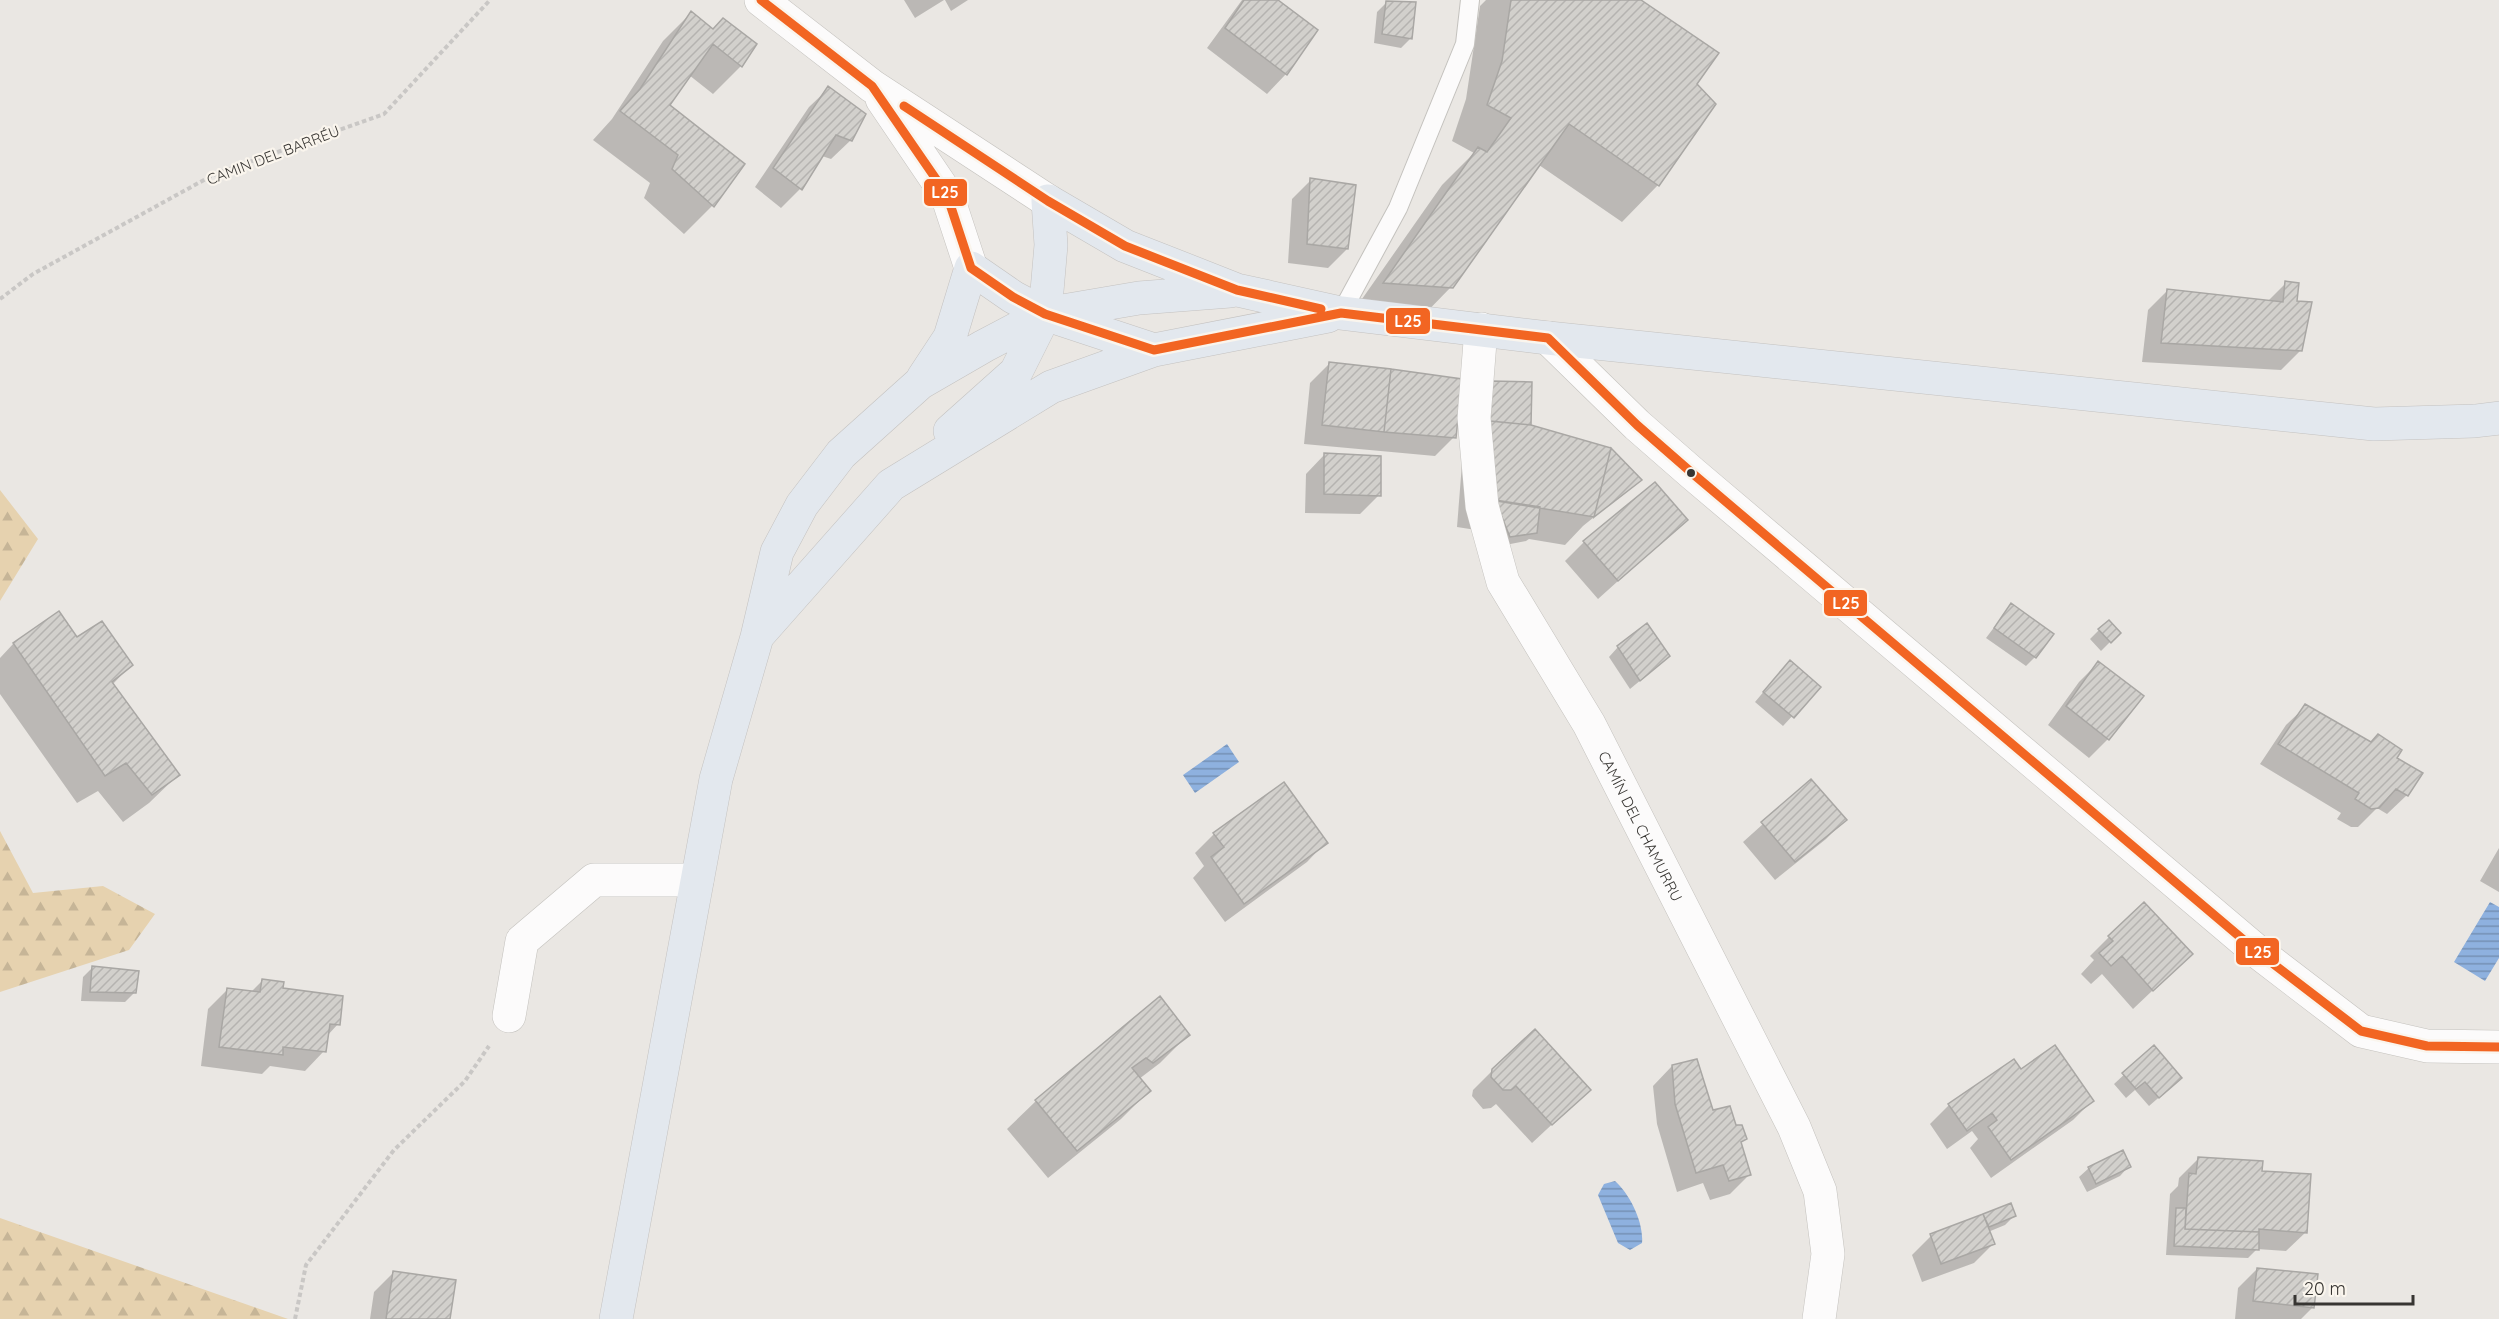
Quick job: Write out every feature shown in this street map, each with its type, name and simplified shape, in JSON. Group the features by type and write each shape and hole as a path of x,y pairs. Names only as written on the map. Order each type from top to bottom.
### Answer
{"highway":[{"path":"1047,201 1125,246 1237,290 1341,313 1548,338 2374,424 2475,421 2499,418"},
{"path":"757,637 891,485 1016,372 1045,314 1051,245 1047,201"},
{"path":"920,383 950,337 971,268 1013,297 1045,314 1154,350"},
{"path":"616,1319 716,779 757,637 777,552 802,505 841,454 920,383 1045,314 1139,298 1237,290"},
{"path":"891,485 1051,387 1154,350 1341,313"}],"street":[{"path":"761,0 872,86 1047,201"},
{"path":"872,86 947,195 971,268"},
{"name":"CAMÍN DEL CHAMURRU","path":"1481,329 1474,418 1482,506 1503,582 1589,724 1794,1127 1820,1191 1828,1254 1820,1319"},
{"path":"1548,338 1636,425 1692,473 2259,952 2361,1031 2427,1046 2499,1047"},
{"path":"509,1016 522,941 594,880 697,880"}],"lane":[{"path":"1341,313 1402,197 1465,44 1470,0"}],"path":[{"name":"CAMIN DEL BARRÉU","path":"0,299 33,274 213,175 384,114 490,0"},
{"path":"295,1319 306,1264 394,1150 465,1081 509,1016"}],"green space":[{"path":"0,490 38,539 0,601"},
{"path":"0,831 33,893 103,886 155,914 129,950 0,992"},
{"path":"0,1218 288,1319 0,1319"}],"water":[{"path":"1227,744 1239,762 1195,793 1183,775"},
{"path":"2490,902 2499,907 2499,958 2485,981 2454,962"},
{"path":"1615,1181 1631,1201 1641,1227 1642,1243 1630,1250 1618,1243 1598,1195 1604,1184"}],"building":[{"path":"1244,0 1278,0 1318,30 1287,75 1225,28"},
{"path":"1511,0 1641,0 1719,53 1697,84 1716,104 1659,186 1569,124 1453,288 1383,283 1478,147 1487,152 1511,118 1487,105 1502,61"},
{"path":"1386,1 1416,2 1412,39 1382,34"},
{"path":"691,11 713,29 723,18 757,44 742,67 713,44 670,105 745,164 714,207 672,169 678,155 620,111 640,89"},
{"path":"828,86 866,114 852,141 836,135 802,190 773,168"},
{"path":"1310,178 1356,185 1348,249 1307,244"},
{"path":"2285,281 2299,283 2297,301 2312,302 2302,351 2161,343 2167,289 2283,302"},
{"path":"1329,362 1391,369 1384,432 1322,425"},
{"path":"1391,369 1462,379 1456,438 1384,432"},
{"path":"1491,381 1532,382 1531,425 1490,421"},
{"path":"1490,421 1531,425 1611,448 1594,517 1485,499"},
{"path":"1611,448 1642,480 1594,517"},
{"path":"1324,453 1381,456 1381,496 1324,494"},
{"path":"1655,482 1688,520 1618,581 1583,541"},
{"path":"1495,500 1540,507 1537,533 1510,537"},
{"path":"2011,603 2054,634 2036,658 1994,628"},
{"path":"59,611 77,637 102,621 133,665 112,682 180,775 152,795 126,763 105,776 13,643"},
{"path":"2109,620 2121,633 2111,643 2098,629"},
{"path":"1647,623 1670,656 1640,681 1617,646"},
{"path":"1790,660 1821,687 1794,718 1763,692"},
{"path":"2098,661 2144,696 2109,740 2066,706"},
{"path":"2305,704 2371,742 2378,734 2402,750 2397,758 2423,773 2408,796 2396,789 2379,808 2371,809 2355,799 2359,793 2278,744"},
{"path":"1811,779 1847,820 1795,862 1761,822"},
{"path":"1284,782 1328,843 1244,904 1211,857 1224,847 1213,833"},
{"path":"2144,902 2193,954 2153,991 2122,956 2111,966 2099,953 2113,941 2108,936"},
{"path":"92,966 139,971 136,993 90,992"},
{"path":"262,979 284,982 283,988 343,996 340,1025 330,1024 326,1052 283,1047 283,1055 219,1047 227,988 260,992"},
{"path":"1160,996 1190,1035 1153,1063 1146,1058 1132,1068 1151,1091 1077,1151 1035,1100"},
{"path":"1535,1029 1591,1090 1552,1125 1516,1086 1511,1090 1503,1090 1491,1077 1492,1069"},
{"path":"2055,1045 2094,1101 2011,1160 1988,1127 1997,1120 1992,1113 1967,1131 1948,1104 2014,1059 2021,1069"},
{"path":"2154,1045 2182,1078 2159,1098 2145,1082 2136,1089 2122,1073"},
{"path":"1697,1059 1713,1110 1730,1106 1736,1125 1742,1125 1747,1139 1741,1142 1751,1175 1729,1181 1723,1165 1696,1173 1675,1104 1672,1065"},
{"path":"2123,1150 2131,1167 2096,1184 2088,1167"},
{"path":"2198,1157 2263,1161 2262,1171 2311,1174 2307,1233 2259,1229 2259,1232 2185,1229 2189,1173 2196,1174"},
{"path":"2011,1203 2016,1216 1989,1227 1983,1214"},
{"path":"2176,1208 2186,1208 2185,1229 2259,1232 2259,1250 2174,1246"},
{"path":"1983,1214 1995,1244 1941,1264 1930,1234"},
{"path":"2257,1268 2318,1274 2314,1308 2253,1301"},
{"path":"393,1271 456,1280 450,1319 386,1319"}],"transit line":[{"name":"L25","path":"761,0 872,86 947,195 971,268 1013,297 1045,314 1154,350 1341,313 1548,338 1637,425 1692,473 2259,953 2361,1031 2427,1046 2499,1047"},
{"name":"L25","path":"904,106 1048,201 1125,246 1237,290 1321,309"}]}
